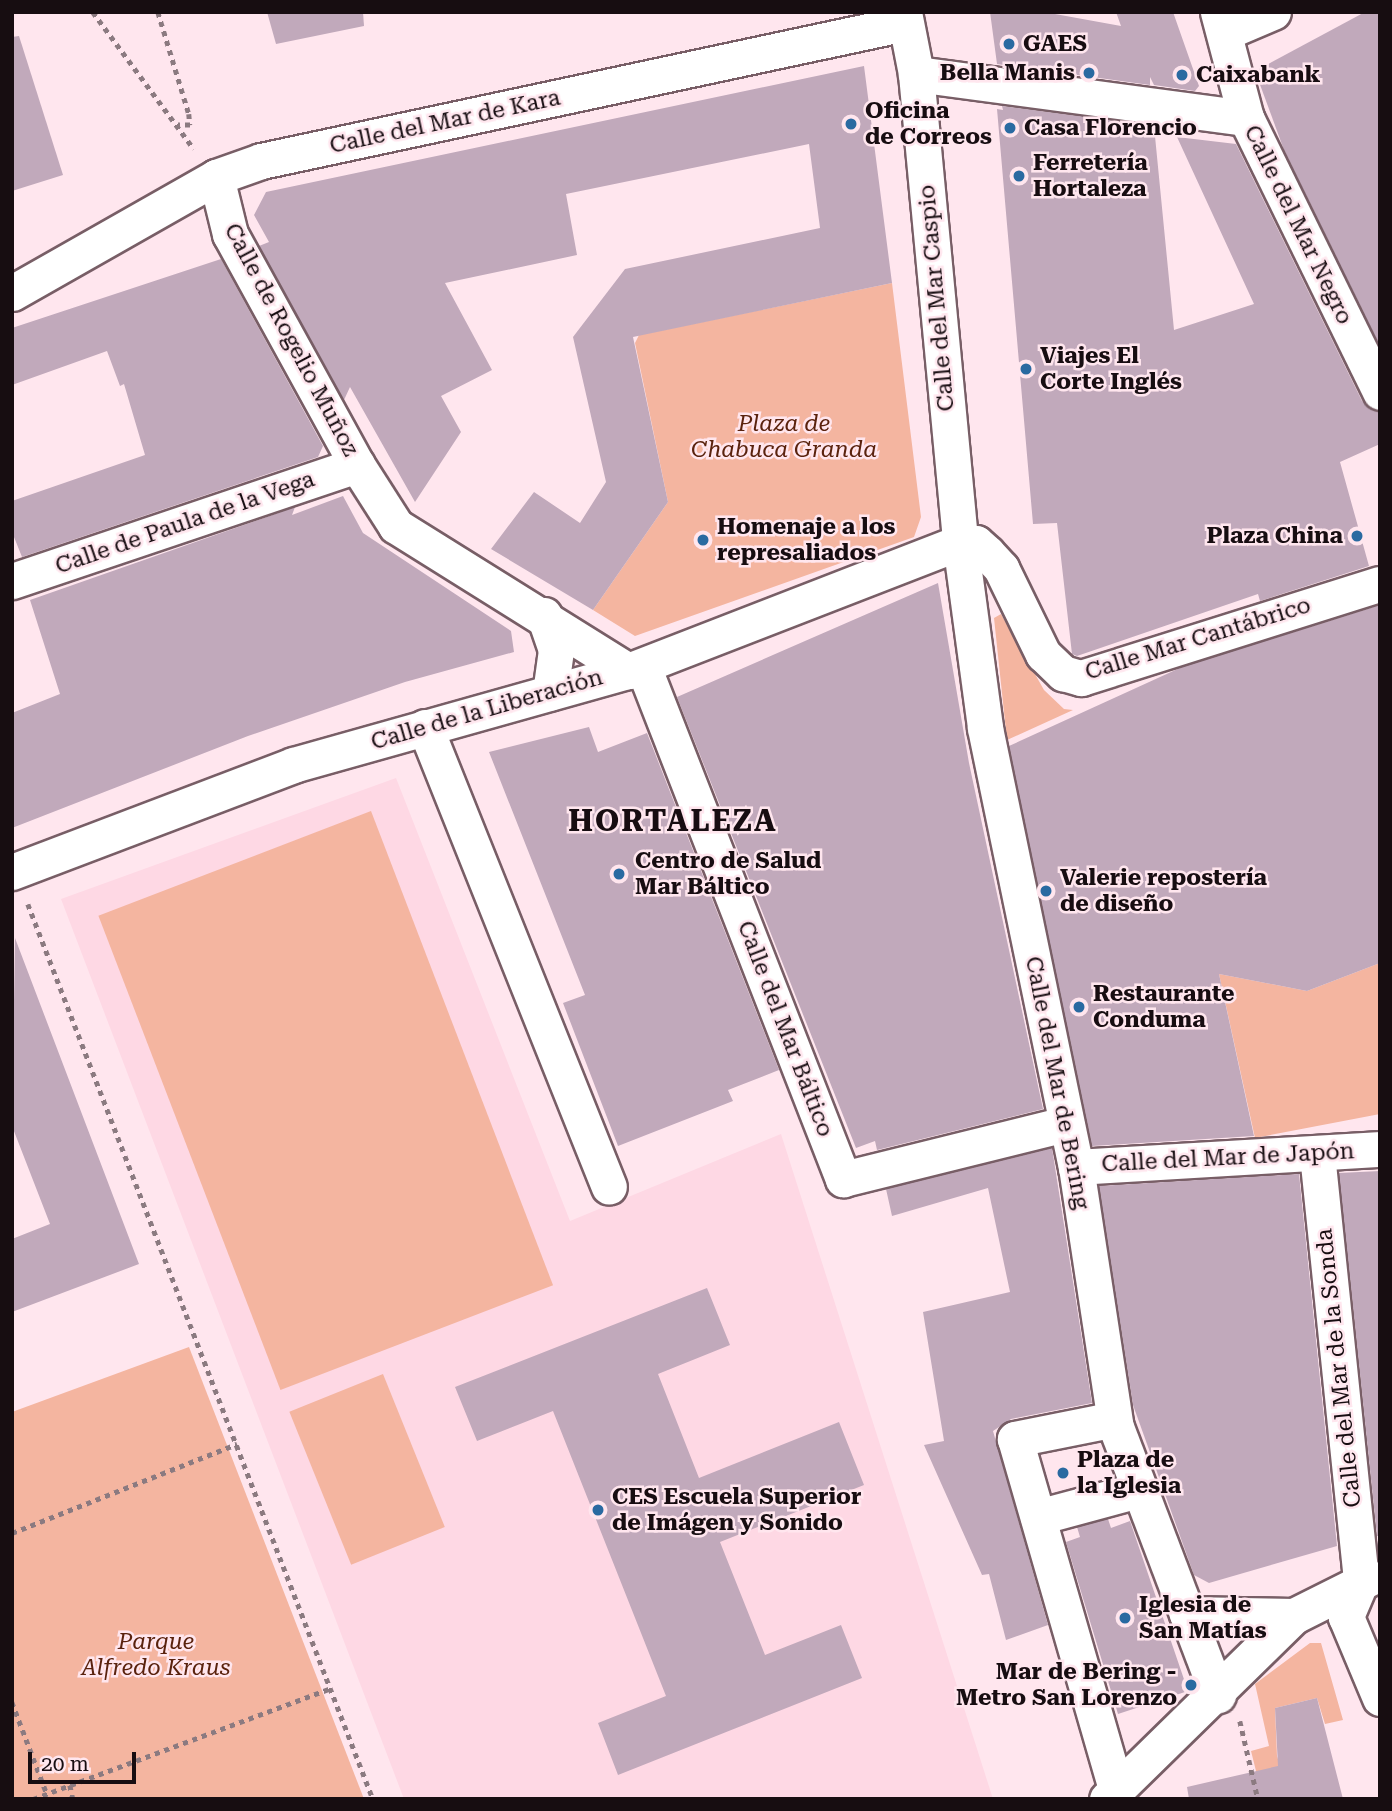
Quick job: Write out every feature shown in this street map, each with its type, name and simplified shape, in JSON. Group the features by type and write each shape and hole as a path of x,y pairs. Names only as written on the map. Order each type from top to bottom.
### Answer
{"street":[{"path":"1222,22 1273,12"},
{"name":"Calle del Mar Caspio","path":"905,18 916,74 960,542"},
{"name":"Calle del Mar de Kara","path":"12,293 216,177 261,161 905,18"},
{"name":"Calle del Mar Negro","path":"1222,22 1246,118 1380,392"},
{"path":"916,74 1246,118"},
{"name":"Calle de Rogelio Muñoz","path":"216,177 230,234 357,465 396,526 635,668"},
{"name":"Calle de Paula de la Vega","path":"12,581 357,465"},
{"name":"Calle Mar Cantábrico","path":"960,542 976,543 1001,568 1044,654 1063,673 1082,678 1380,584"},
{"name":"Calle de la Liberación","path":"14,871 293,765 635,668 960,542"},
{"name":"Calle del Mar de Bering","path":"960,542 985,728 1076,1167 1116,1427 1186,1614 1228,1702"},
{"path":"544,615 555,650 550,693"},
{"name":"Calle del Mar Báltico","path":"635,668 843,1179 1066,1124"},
{"path":"425,727 609,1186"},
{"name":"Calle del Mar de Japón","path":"1076,1167 1380,1149"},
{"name":"Calle del Mar de la Sonda","path":"1317,1154 1370,1578"},
{"path":"1105,1421 1015,1439 1123,1796"},
{"path":"1043,1533 1124,1494"},
{"path":"1123,1796 1144,1764 1228,1702 1294,1616 1370,1578"},
{"path":"1370,1578 1346,1617 1380,1698"},
{"path":"1186,1614 1294,1616"}],"path":[{"path":"93,12 216,177"},
{"path":"158,12 190,125 182,128 174,122"},
{"path":"14,871 373,1799"},
{"path":"12,1533 237,1444"},
{"path":"33,1799 331,1688"},
{"path":"12,1702 47,1794"},
{"path":"1228,1702 1258,1799"},
{"path":"70,1785 74,1799"}],"shaded area":[{"name":"CES Escuela Superior de Imágen y Sonido","path":"396,778 570,1221 781,1134 993,1799 404,1799 61,899"}],"green space":[{"name":"Plaza de Chabuca Granda","path":"892,283 921,517 914,537 635,636 593,610 668,502 635,343 639,335"},
{"path":"1001,614 1044,690 1064,709 1073,710 1007,740 994,618"},
{"path":"371,811 553,1285 280,1390 98,916"},
{"path":"1380,963 1380,1114 1255,1138 1219,974 1307,991"},
{"name":"Parque Alfredo Kraus","path":"189,1347 364,1799 12,1799 12,1412"},
{"path":"383,1374 445,1527 351,1565 289,1412"},
{"path":"1310,1643 1321,1643 1343,1720 1325,1724 1317,1698 1275,1708 1277,1756 1288,1790 1263,1799 1251,1751 1269,1746 1255,1684"}],"building":[{"path":"267,12 363,12 364,26 276,44"},
{"path":"990,12 1044,12 1121,26 1116,12 1173,12 1199,86 1195,91 1154,85 1150,77 1150,85 997,64"},
{"path":"1365,12 1380,12 1380,346 1284,150 1255,71"},
{"path":"19,36 63,175 12,191 12,37"},
{"path":"864,66 892,283 633,337 668,502 593,610 491,549 534,492 580,523 606,482 573,337 625,269 820,228 809,144 566,194 577,255 445,283 492,370 441,396 461,432 415,502 350,387 344,400 259,246 269,242 254,215 266,192"},
{"path":"1002,106 1154,126 1174,330 1254,304 1177,137 1236,144 1362,401 1380,412 1380,444 1340,462 1369,566 1260,601 1258,594 1077,656 1072,654 1057,523 1033,524 997,109 1003,110"},
{"path":"221,259 323,446 318,457 22,557 12,532 12,501 145,455 124,384 120,386 107,351 12,385 12,328"},
{"path":"343,496 363,533 511,631 514,652 405,682 248,736 12,828 12,713 60,694 30,600 295,507 292,515"},
{"path":"938,583 969,763 1043,1109 877,1150 875,1141 856,1148 677,697"},
{"path":"1380,605 1380,963 1307,991 1219,974 1254,1136 1092,1146 1009,746 1182,667"},
{"name":"Centro de Salud Mar Báltico","path":"589,727 598,752 647,733 779,1070 728,1090 733,1101 618,1146 563,1003 585,995 489,752"},
{"path":"15,938 139,1264 12,1312 12,1239 50,1224 12,1126"},
{"path":"1052,1148 1092,1403 1011,1419 993,1431 1048,1625 1006,1640 989,1574 982,1575 924,1445 944,1441 923,1312 1010,1292 988,1188 892,1216 886,1189"},
{"path":"1380,1171 1380,1536 1377,1536 1339,1173"},
{"path":"1299,1174 1337,1546 1209,1583 1194,1575 1133,1405 1099,1186"},
{"path":"707,1288 730,1345 658,1374 699,1478 839,1422 864,1485 720,1542 765,1655 841,1625 862,1678 618,1775 598,1723 666,1696 553,1411 477,1441 455,1387"},
{"name":"Iglesia de San Matías","path":"1108,1519 1111,1528 1130,1521 1188,1691 1118,1714 1066,1542 1080,1537 1077,1527"},
{"path":"1317,1698 1343,1799 1189,1799 1187,1787 1278,1766 1275,1708"}],"place":[{"name":"GAES","path":"1009,44"},
{"name":"Bella Manis","path":"1089,73"},
{"name":"Caixabank","path":"1182,75"},
{"name":"Oficina de Correos","path":"851,124"},
{"name":"Casa Florencio","path":"1010,128"},
{"name":"Ferretería Hortaleza","path":"1019,176"},
{"name":"Viajes El Corte Inglés","path":"1026,369"},
{"name":"Plaza China","path":"1357,536"},
{"name":"Homenaje a los represaliados","path":"703,540"},
{"name":"Centro de Salud Mar Báltico","path":"619,874"},
{"name":"Valerie repostería de diseño","path":"1046,891"},
{"name":"Restaurante Conduma","path":"1079,1007"},
{"name":"Plaza de la Iglesia","path":"1063,1473"},
{"name":"CES Escuela Superior de Imágen y Sonido","path":"598,1510"},
{"name":"Iglesia de San Matías","path":"1125,1618"},
{"name":"Mar de Bering - Metro San Lorenzo","path":"1191,1685"}],"district":[{"name":"HORTALEZA","path":"673,821"}]}
